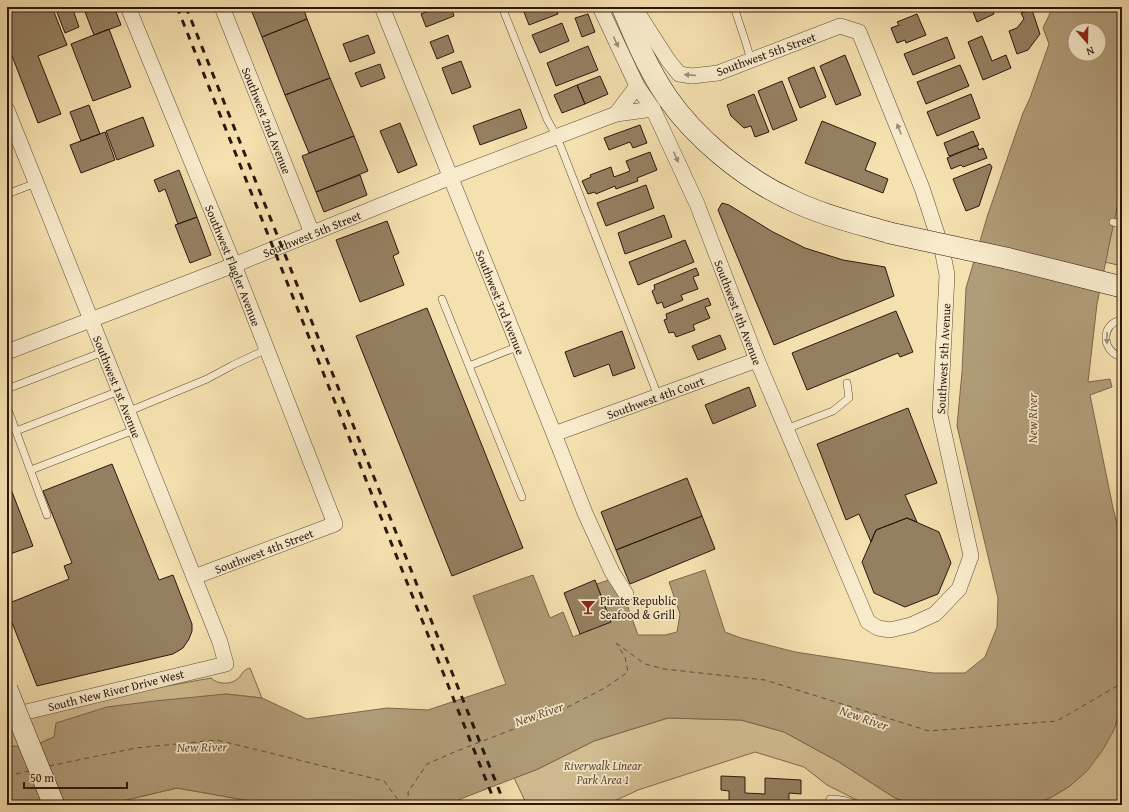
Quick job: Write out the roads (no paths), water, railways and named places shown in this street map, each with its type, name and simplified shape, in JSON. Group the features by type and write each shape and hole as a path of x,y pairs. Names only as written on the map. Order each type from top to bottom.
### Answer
{"main road":[{"path":"622,7 649,68 667,97 689,125 716,151 751,178 789,199 833,217 890,233 1006,258 1122,287"},
{"path":"7,689 54,805"}],"street":[{"name":"Southwest Flagler Avenue","path":"128,7 234,264 335,524"},
{"name":"Southwest 2nd Avenue","path":"222,7 312,233"},
{"name":"Southwest 3rd Avenue","path":"382,7 585,514 612,572 626,594"},
{"name":"Southwest 4th Avenue","path":"600,7 637,86 653,109 697,204 757,360 868,622"},
{"name":"Southwest 5th Street","path":"634,7 668,60 679,74 692,76 718,73 840,26 859,32"},
{"name":"Southwest 5th Avenue","path":"859,32 922,188 942,249 947,275 940,415 971,556 959,589 935,614 910,625 890,630 878,628 868,622"},
{"path":"616,114 637,86"},
{"name":"Southwest 5th Street","path":"7,352 234,264 451,177 616,114 653,109"},
{"name":"Southwest 1st Avenue","path":"7,110 220,642 226,664"},
{"name":"Southwest 4th Court","path":"554,434 757,360"},
{"name":"Southwest 4th Street","path":"194,577 335,524"},
{"name":"South New River Drive West","path":"7,717 226,664"}],"lane":[{"path":"502,7 547,119 557,137 658,396"},
{"path":"734,7 751,60"},
{"path":"7,194 36,183"},
{"path":"1113,222 1122,224"},
{"path":"442,299 522,497"},
{"path":"1122,320 1113,323 1109,328 1106,340 1111,352 1122,357"},
{"path":"469,366 519,346"},
{"path":"127,412 207,380 266,349"},
{"path":"7,389 103,352"},
{"path":"786,429 833,411 849,398 847,383"},
{"path":"16,431 119,391"},
{"path":"7,407 47,515"},
{"path":"31,470 134,430"},
{"path":"828,802 840,799 856,805"}],"water":[{"name":"New River","path":"1053,7 1122,7 1122,183 1097,304 1088,382 1110,379 1112,387 1090,395 1113,508 1122,544 1122,699 1114,730 1102,751 1087,771 1070,786 1050,798 1031,805 916,805 895,798 839,762 784,732 741,720 668,718 594,741 538,769 445,805 273,805 177,788 105,805 7,805 7,746 31,747 54,737 56,723 107,707 226,694 262,698 307,719 387,708 428,710 506,684 473,596 533,575 550,618 563,612 573,637 611,622 597,584 617,577 638,635 665,635 677,632 680,614 669,582 705,570 725,632 741,638 795,652 933,673 965,673 985,657 997,627 998,598 957,426 962,372 966,288 988,214 1049,44 1043,28"}],"railway":[{"path":"177,7 496,805"},
{"path":"186,7 505,805"}],"place":[{"name":"Pirate Republic Seafood & Grill","path":"588,607"}],"park label":[{"name":"Riverwalk Linear Park Area 1","path":"603,772"}]}
